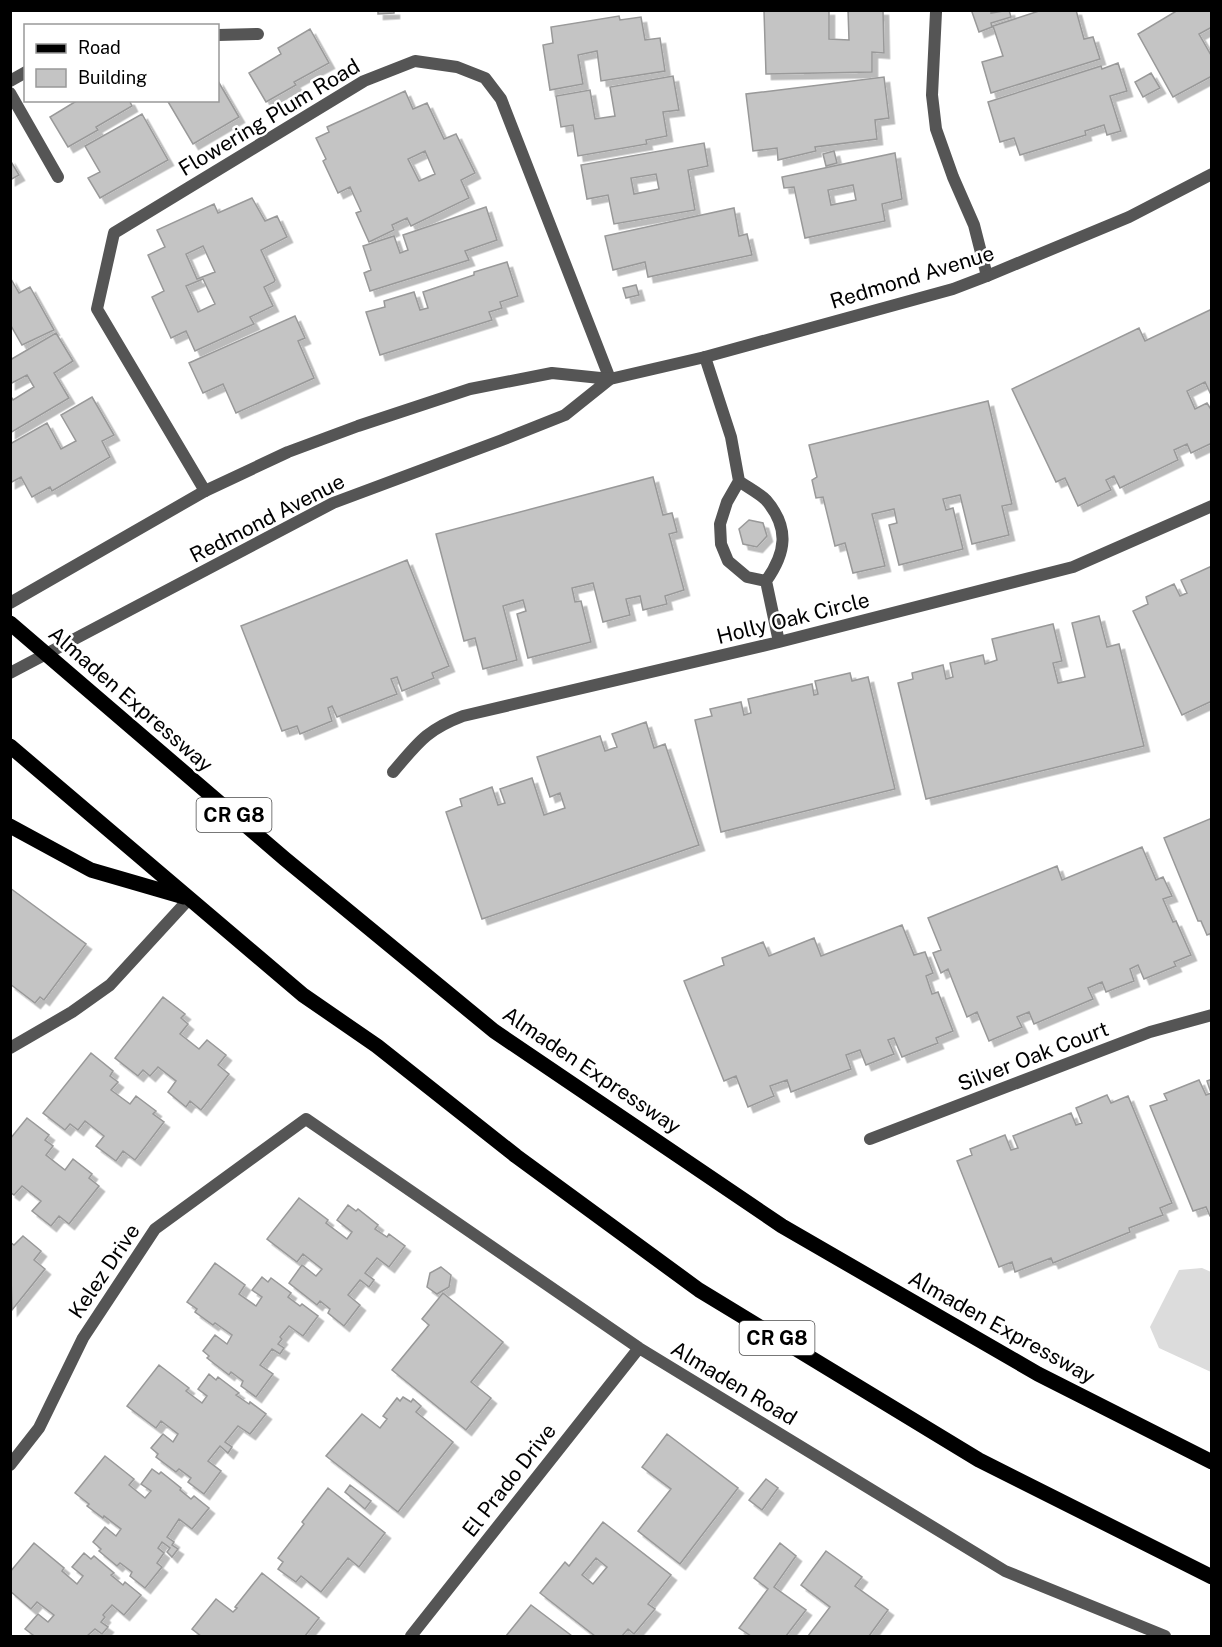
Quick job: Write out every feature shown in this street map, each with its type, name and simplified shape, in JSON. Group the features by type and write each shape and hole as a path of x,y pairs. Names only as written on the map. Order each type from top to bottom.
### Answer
{"main road":[{"name":"Almaden Expressway","path":"10,623 285,859 494,1031 782,1226 1038,1374 1212,1462"},
{"name":"CR G8","path":"10,746 303,995 377,1046 516,1156 699,1290 979,1460 1212,1577"},
{"path":"10,826 91,870 189,899"}],"street":[{"path":"936,12 932,95 936,129 953,177 974,225 987,276"},
{"path":"219,35 258,34"},
{"name":"Flowering Plum Road","path":"205,490 97,309 114,232 363,81 415,61 458,67 485,78 501,99 610,379"},
{"path":"10,81 24,73"},
{"path":"10,93 58,177"},
{"name":"Redmond Avenue","path":"10,603 205,490 288,452 358,426 470,389 552,373 610,379 705,357 953,289 1130,217 1212,174"},
{"path":"705,357 730,437 739,481 727,502 720,524 721,544 728,561 747,577 766,581"},
{"name":"Redmond Avenue","path":"10,673 333,503 565,415 610,379"},
{"path":"739,481 765,500 782,525 783,545 778,564 766,581 779,642"},
{"name":"Holly Oak Circle","path":"393,772 420,740 441,725 463,716 779,642 1073,567 1212,506"},
{"path":"10,1048 72,1012 110,985 189,899"},
{"name":"Silver Oak Court","path":"870,1139 1150,1032 1212,1015"},
{"name":"Almaden Road","path":"306,1119 639,1348 1005,1571 1165,1636"},
{"name":"Kelez Drive","path":"10,1465 39,1428 83,1338 155,1230 306,1119"},
{"name":"El Prado Drive","path":"411,1636 639,1348"}],"shaded area":[{"path":"1202,1268 1211,1272 1211,1372 1159,1348 1150,1327 1179,1270"}],"building":[{"path":"378,10 394,10 394,13 378,14"},
{"path":"829,10 829,39 849,40 848,10 883,10 884,53 872,52 872,72 766,74 764,11"},
{"path":"991,10 991,13 1009,10 1011,17 991,23 992,27 979,32 972,12"},
{"path":"1042,10 1076,10 1084,39 1093,37 1100,59 991,93 982,62 1003,56 993,26"},
{"path":"1178,10 1212,10 1212,27 1199,34 1212,57 1212,76 1173,97 1138,34"},
{"path":"619,16 620,20 641,17 645,40 660,38 665,71 601,81 597,51 578,55 583,84 550,90 543,45 553,43 551,27"},
{"path":"310,29 329,63 294,82 296,85 266,102 249,73 281,54 278,48"},
{"path":"1118,63 1127,91 1110,96 1121,131 1107,135 1104,125 1085,131 1086,135 1020,155 1014,138 1000,142 988,102 1101,66 1102,69"},
{"path":"1151,73 1160,88 1143,97 1135,82"},
{"path":"673,76 679,110 663,112 667,136 646,140 647,144 578,156 573,125 561,127 556,96 590,90 595,119 615,116 610,87"},
{"path":"884,77 889,118 875,120 877,139 815,147 816,151 778,160 777,148 753,151 746,94"},
{"path":"219,83 239,117 193,144 168,102 219,102"},
{"path":"405,91 413,109 427,103 444,139 456,134 475,173 461,180 469,198 411,226 407,218 392,225 394,230 369,242 356,213 361,211 350,187 338,193 323,161 326,159 316,138 329,132 327,127","holes":["425,151 435,174 419,181 408,159"]},
{"path":"75,102 130,102 132,106 96,127 98,130 68,147 50,117"},
{"path":"142,114 168,160 100,198 88,178 100,172 85,146"},
{"path":"704,143 708,166 688,170 695,210 614,224 608,195 587,199 581,165","holes":["656,174 659,189 634,194 631,178"]},
{"path":"834,151 837,163 826,166 823,154"},
{"path":"895,153 902,199 882,204 885,221 805,238 794,187 784,188 782,177","holes":["853,185 856,200 831,205 828,190"]},
{"path":"10,160 19,175 10,180"},
{"path":"252,198 265,221 277,216 287,237 261,250 275,280 264,287 273,306 250,317 254,324 195,351 186,331 171,338 152,297 164,291 148,255 165,247 157,230 214,204 218,213","holes":["203,246 215,272 197,279 186,254","203,279 215,304 198,312 186,286"]},
{"path":"486,207 497,240 465,251 469,260 370,291 364,273 371,270 363,246 394,236 400,253 408,250 403,235"},
{"path":"734,208 739,236 747,234 752,255 648,277 645,262 613,270 605,236"},
{"path":"507,262 518,296 500,302 502,308 489,312 492,320 380,355 366,312 385,307 384,301 414,292 420,310 428,308 423,292"},
{"path":"11,279 19,293 30,287 54,330 22,345 10,324"},
{"path":"636,285 639,295 626,298 623,288"},
{"path":"1212,309 1212,397 1205,382 1187,391 1195,409 1207,403 1212,411 1212,443 1191,453 1187,444 1174,450 1178,460 1120,488 1114,476 1106,480 1111,490 1078,506 1065,478 1056,482 1012,389 1139,328 1145,341"},
{"path":"295,316 305,338 298,341 314,378 236,413 223,384 203,393 189,363"},
{"path":"56,333 73,361 54,373 69,398 10,433 10,395 13,400 34,387 27,375 10,384 10,360"},
{"path":"92,397 114,435 102,441 110,457 52,491 50,487 32,497 21,477 10,483 10,444 47,423 61,449 76,441 61,415"},
{"path":"988,401 1012,504 1002,506 1009,535 972,544 960,495 943,499 946,510 953,508 963,549 899,565 889,525 897,523 894,509 872,514 885,566 853,573 845,543 835,546 823,497 816,498 812,480 817,477 809,445"},
{"path":"653,477 663,515 672,513 677,532 669,534 684,590 665,596 667,604 643,610 640,596 626,599 630,615 603,622 593,583 572,588 575,602 581,601 591,642 528,658 517,614 526,611 523,600 503,606 517,660 483,669 475,638 464,641 436,534"},
{"path":"749,520 763,523 767,536 757,547 743,544 739,529"},
{"path":"407,560 449,666 432,673 434,678 402,691 397,677 391,679 397,694 337,717 332,706 328,708 332,721 300,734 297,726 282,731 241,626"},
{"path":"1212,566 1212,701 1182,715 1133,611 1148,604 1146,597 1174,584 1180,596 1187,593 1181,580"},
{"path":"1099,616 1107,647 1119,644 1144,746 926,799 898,683 913,679 912,673 943,665 946,679 953,677 950,663 983,655 985,664 997,660 992,639 1053,624 1062,661 1053,663 1058,683 1085,677 1072,623"},
{"path":"850,673 852,681 868,677 895,789 721,832 695,720 712,716 710,709 741,702 744,715 751,713 748,699 812,684 814,695 818,694 815,681"},
{"path":"646,722 654,748 665,744 699,845 482,919 446,812 462,806 460,799 492,787 498,805 505,803 500,789 532,778 544,815 565,808 560,793 550,797 537,757 600,736 605,751 617,747 612,734"},
{"path":"1212,818 1212,933 1207,935 1201,921 1198,921 1164,838"},
{"path":"1142,847 1156,880 1163,877 1172,896 1163,899 1191,955 1174,962 1176,966 1144,979 1138,965 1130,969 1134,981 1106,992 1102,982 1088,988 1093,999 1034,1024 1029,1012 1017,1017 1022,1027 989,1041 977,1012 967,1017 948,969 941,973 933,953 941,950 928,918 1057,866 1062,880"},
{"path":"10,888 86,944 44,1000 40,997 35,1003 10,984"},
{"path":"902,925 914,955 925,952 933,973 926,976 932,994 938,992 953,1031 936,1038 938,1043 902,1057 894,1038 888,1040 894,1054 866,1065 860,1050 846,1055 851,1069 791,1092 787,1080 770,1086 774,1096 748,1107 736,1076 724,1081 684,981 724,965 722,958 763,942 769,956 814,938 821,956"},
{"path":"163,997 185,1014 181,1018 188,1024 180,1034 199,1049 207,1040 226,1055 218,1065 229,1074 201,1110 190,1101 186,1107 168,1092 176,1081 158,1067 150,1076 143,1070 138,1076 115,1058"},
{"path":"91,1053 113,1071 110,1076 118,1082 111,1090 130,1104 136,1096 156,1111 153,1114 164,1122 135,1160 123,1151 116,1161 96,1146 104,1136 85,1121 78,1130 70,1124 65,1130 43,1113"},
{"path":"1212,1079 1212,1216 1210,1216 1206,1207 1193,1211 1150,1106 1167,1100 1164,1094 1199,1080 1206,1095 1211,1093 1207,1081"},
{"path":"1107,1095 1111,1103 1128,1096 1172,1203 1160,1208 1163,1215 1129,1228 1130,1232 1053,1263 1051,1258 1015,1272 1012,1262 999,1267 957,1161 972,1155 970,1149 1005,1135 1011,1150 1018,1148 1013,1136 1071,1113 1076,1125 1082,1123 1076,1108"},
{"path":"27,1118 49,1135 45,1140 53,1146 46,1155 65,1170 73,1159 92,1174 89,1178 99,1186 69,1224 59,1216 51,1226 32,1211 41,1201 22,1186 14,1195 10,1192 10,1139"},
{"path":"299,1198 328,1220 326,1223 347,1239 352,1232 337,1220 348,1205 356,1211 358,1209 378,1225 375,1229 387,1237 389,1234 405,1246 389,1267 377,1258 365,1273 374,1280 369,1287 360,1280 348,1295 360,1305 344,1326 328,1313 330,1309 320,1301 317,1305 289,1283 302,1265 316,1276 322,1269 303,1254 297,1262 267,1239"},
{"path":"23,1236 41,1251 34,1260 45,1269 12,1310 10,1242 14,1245"},
{"path":"215,1263 245,1285 239,1294 256,1306 262,1297 252,1290 262,1277 268,1282 271,1278 291,1293 288,1297 318,1316 303,1336 289,1326 280,1337 282,1339 278,1344 284,1348 280,1354 272,1349 260,1365 273,1374 256,1397 241,1386 243,1381 231,1372 229,1375 207,1358 209,1356 203,1351 215,1335 227,1344 232,1335 195,1312 197,1309 187,1302"},
{"path":"441,1267 451,1275 449,1287 437,1294 427,1287 430,1273"},
{"path":"443,1293 503,1342 471,1382 491,1398 466,1430 392,1370 429,1325 422,1319"},
{"path":"159,1365 189,1388 186,1391 202,1403 207,1396 198,1389 209,1374 216,1380 218,1377 239,1393 236,1395 266,1414 250,1434 238,1426 225,1442 232,1447 228,1453 220,1446 208,1461 221,1471 204,1494 188,1482 191,1478 179,1469 176,1472 156,1457 158,1454 151,1448 163,1434 173,1442 178,1434 161,1421 156,1428 127,1406"},
{"path":"403,1397 411,1402 413,1399 421,1406 416,1412 453,1442 398,1512 326,1456 362,1414 380,1428 387,1419 383,1416 397,1398 400,1401"},
{"path":"667,1434 738,1488 680,1564 638,1531 671,1489 642,1467"},
{"path":"105,1456 134,1479 129,1485 145,1498 151,1491 141,1484 152,1469 159,1474 161,1472 191,1499 194,1496 209,1508 192,1529 179,1519 167,1537 178,1549 172,1557 167,1552 170,1548 162,1542 158,1548 164,1553 157,1563 162,1567 145,1588 130,1576 132,1572 120,1563 117,1566 99,1551 101,1549 93,1542 105,1527 116,1536 121,1529 87,1506 89,1504 75,1493"},
{"path":"766,1479 778,1488 762,1510 749,1500"},
{"path":"350,1485 371,1501 365,1509 345,1492"},
{"path":"328,1488 385,1533 359,1567 348,1558 321,1592 301,1576 296,1582 278,1569 283,1562 278,1558"},
{"path":"603,1522 671,1575 648,1604 655,1609 634,1634 628,1629 622,1636 595,1636 540,1593 565,1562 569,1566","holes":["596,1558 607,1567 593,1584 582,1575"]},
{"path":"34,1543 64,1568 62,1571 77,1584 83,1576 72,1567 84,1553 91,1559 94,1556 114,1573 111,1575 123,1585 125,1582 141,1595 124,1615 112,1605 103,1615 105,1617 101,1622 108,1627 102,1634 95,1629 87,1636 31,1636 33,1635 25,1629 38,1614 48,1622 54,1615 37,1602 31,1609 10,1591 10,1572"},
{"path":"780,1543 796,1556 774,1587 806,1610 786,1636 751,1636 739,1628 768,1589 754,1578"},
{"path":"826,1551 862,1577 855,1586 888,1610 869,1636 808,1636 830,1607 801,1585"},
{"path":"262,1573 319,1618 305,1636 201,1636 192,1629 216,1599 233,1612"},
{"path":"531,1605 572,1636 506,1636"}]}
